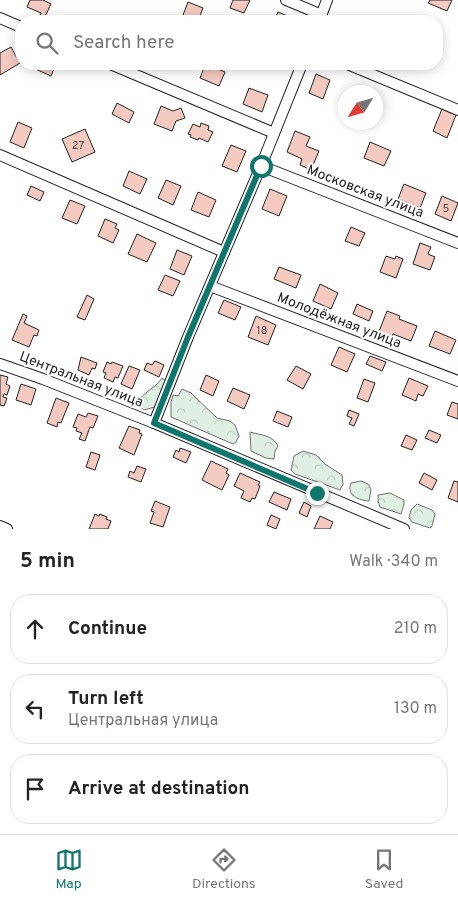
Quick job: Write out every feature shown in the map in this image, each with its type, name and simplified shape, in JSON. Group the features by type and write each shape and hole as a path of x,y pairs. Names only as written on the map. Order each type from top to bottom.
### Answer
{"street":[{"path":"286,0 314,15"},
{"path":"321,15 327,0"},
{"path":"0,18 15,24"},
{"path":"124,70 274,133"},
{"path":"154,423 300,70"},
{"path":"361,70 458,110"},
{"path":"0,155 224,252"},
{"name":"Московская улица","path":"261,166 458,243"},
{"name":"Молодёжная улица","path":"210,286 458,381"},
{"name":"Центральная улица","path":"0,364 154,423 404,529"},
{"path":"0,526 7,529"}],"green space":[{"path":"162,378 166,381 155,407 144,410 137,404 142,396"},
{"path":"182,389 191,393 217,418 230,421 235,425 239,436 236,442 233,444 171,417 173,395 178,396"},
{"path":"250,432 266,436 276,442 278,446 274,459 266,458 251,451"},
{"path":"303,451 316,455 325,464 342,475 343,484 340,490 295,474 291,470 294,456"},
{"path":"361,481 368,484 371,489 369,501 361,500 350,491 351,483"},
{"path":"390,493 404,500 401,514 380,507 378,495"},
{"path":"417,504 432,510 435,514 430,528 412,522 409,518 411,510"}],"building":[{"path":"30,0 43,0 51,4 46,15 40,15 41,13 27,7"},
{"path":"233,0 250,0 244,13 230,8"},
{"path":"430,0 452,0 447,11 428,3"},
{"path":"188,2 203,8 200,15 183,15"},
{"path":"11,47 15,54 15,66 0,75 0,53"},
{"path":"38,70 54,70 51,76"},
{"path":"203,70 220,70 225,72 219,86 200,78"},
{"path":"316,74 330,80 323,99 309,93"},
{"path":"249,88 268,95 262,112 243,104"},
{"path":"117,103 134,112 129,123 112,114"},
{"path":"161,106 173,111 181,108 185,118 176,121 172,131 154,124"},
{"path":"442,109 456,115 447,138 433,131"},
{"path":"18,122 32,128 24,148 10,142"},
{"path":"201,123 209,126 208,130 213,132 208,142 190,137 191,135 188,134 193,124 200,127"},
{"path":"85,129 95,152 72,162 62,139"},
{"path":"295,131 310,137 306,146 319,151 311,170 300,165 302,159 287,152"},
{"path":"370,142 391,151 384,166 364,158"},
{"path":"231,145 246,151 237,172 222,166"},
{"path":"129,171 147,179 140,194 123,186"},
{"path":"166,180 181,186 173,205 158,198"},
{"path":"404,184 426,193 420,208 398,199"},
{"path":"31,186 44,192 40,201 27,195"},
{"path":"270,189 287,196 279,216 262,209"},
{"path":"198,192 216,200 209,217 191,210"},
{"path":"442,196 458,203 451,221 435,214"},
{"path":"70,200 85,206 77,224 62,218"},
{"path":"105,219 117,224 115,228 119,230 113,243 98,236"},
{"path":"351,227 365,233 359,246 345,241"},
{"path":"137,234 156,243 147,262 128,254"},
{"path":"420,243 431,247 428,254 435,257 430,270 413,264"},
{"path":"177,250 192,256 184,275 170,269"},
{"path":"386,256 395,259 396,256 403,259 396,278 380,272"},
{"path":"279,267 301,275 296,288 274,279"},
{"path":"165,275 180,281 173,296 158,290"},
{"path":"320,284 338,293 331,309 313,301"},
{"path":"87,295 94,299 85,320 77,317"},
{"path":"224,300 241,307 235,320 218,313"},
{"path":"357,304 373,311 369,321 353,314"},
{"path":"387,311 400,316 399,319 417,326 411,341 393,334 391,339 378,334"},
{"path":"23,314 27,316 24,323 39,330 37,336 34,335 29,347 12,340"},
{"path":"256,316 276,325 268,345 248,337"},
{"path":"435,331 456,340 450,354 429,346"},
{"path":"339,347 355,354 347,372 331,365"},
{"path":"370,356 386,362 382,371 366,364"},
{"path":"81,357 97,363 95,369 92,368 89,375 78,370"},
{"path":"155,361 164,365 159,377 144,370 147,363 152,365"},
{"path":"107,362 123,366 118,378 115,377 113,382 104,378 106,373 103,372"},
{"path":"129,366 140,370 132,389 121,384"},
{"path":"296,366 311,374 303,389 287,380"},
{"path":"0,375 8,377 6,384 10,386 7,395 4,394 3,397 7,398 4,406 0,405"},
{"path":"206,375 219,381 213,396 200,390"},
{"path":"409,378 428,386 423,396 418,394 416,401 402,395"},
{"path":"364,379 375,383 368,402 357,398"},
{"path":"21,384 36,389 31,405 16,400"},
{"path":"233,388 250,395 244,409 227,401"},
{"path":"56,398 69,403 61,423 58,422 57,427 47,423"},
{"path":"452,402 458,404 458,419 447,415"},
{"path":"349,410 359,414 354,426 349,424 352,418 347,416"},
{"path":"277,411 292,417 288,427 273,421"},
{"path":"88,413 98,416 93,428 90,427 85,441 79,439 82,433 76,431 77,428 73,427 78,414 86,417"},
{"path":"129,426 140,430 139,433 142,434 134,455 119,448"},
{"path":"429,430 441,435 437,443 425,438"},
{"path":"406,435 417,440 412,450 401,446"},
{"path":"180,448 191,452 186,463 173,457 176,450 179,452"},
{"path":"91,452 100,455 95,470 86,467"},
{"path":"211,461 228,469 226,473 229,475 222,490 202,480"},
{"path":"137,466 146,469 141,482 128,477 130,471 134,473"},
{"path":"240,473 260,482 255,499 252,498 250,502 241,498 244,491 234,486"},
{"path":"424,473 437,480 432,490 419,483"},
{"path":"454,481 458,482 458,502 448,498"},
{"path":"274,492 291,499 287,510 269,502"},
{"path":"155,501 170,507 163,527 150,523 154,512 151,511"},
{"path":"304,502 311,506 307,517 299,513"},
{"path":"95,514 107,517 106,519 111,521 108,529 89,529"},
{"path":"271,515 280,519 276,529 267,525"},
{"path":"320,516 333,522 330,529 314,529"}],"route":[{"path":"261,166 188,337 154,423 317,493"}]}
